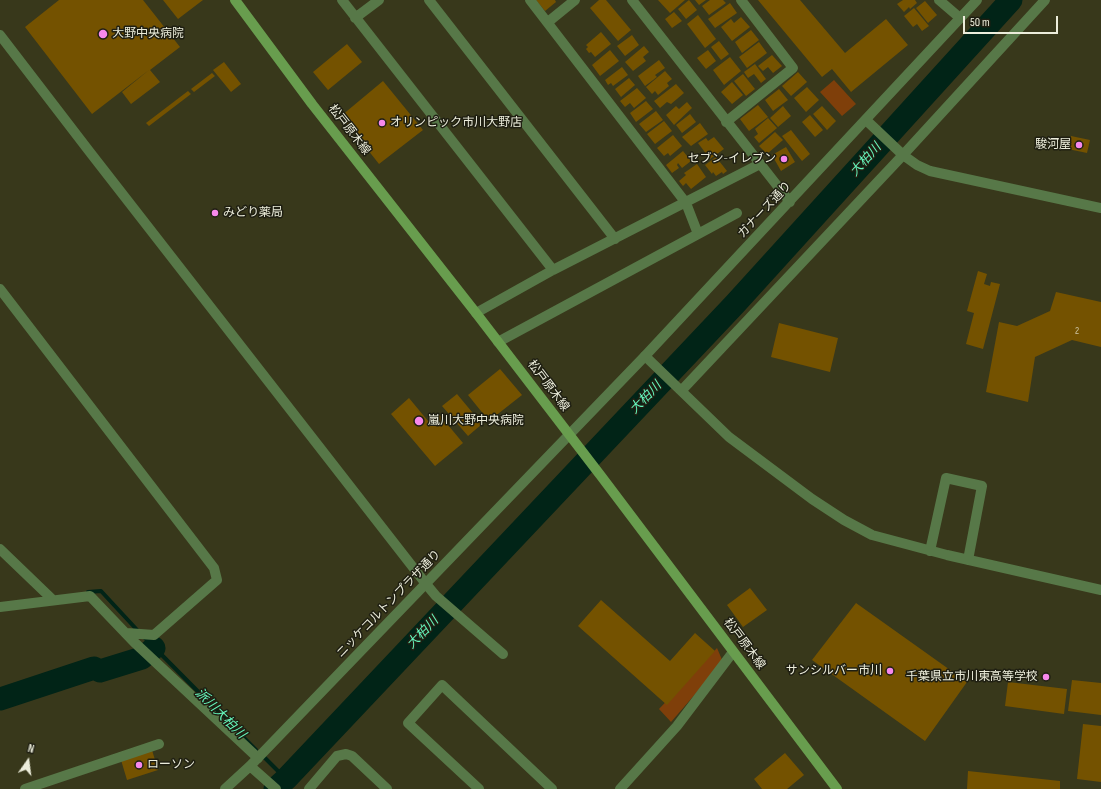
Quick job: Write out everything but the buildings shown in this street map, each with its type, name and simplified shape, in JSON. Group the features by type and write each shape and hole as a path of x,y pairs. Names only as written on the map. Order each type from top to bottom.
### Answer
{"main road":[{"name":"松戸原木線","path":"235,0 312,104 476,313 837,789"}],"street":[{"path":"342,0 553,270"},
{"path":"356,18 379,0"},
{"path":"430,0 615,239"},
{"path":"530,0 686,203 698,234"},
{"path":"548,22 575,0"},
{"path":"632,0 790,202"},
{"path":"726,122 793,68 741,0"},
{"path":"939,0 960,18"},
{"name":"ガナーズ通り","path":"569,436 790,202 977,0"},
{"path":"682,390 903,155 1045,0"},
{"path":"0,34 89,151 426,584 436,596 503,654"},
{"path":"866,120 903,155 917,165 930,171 1101,208"},
{"path":"476,313 553,270 760,164"},
{"path":"498,342 737,213"},
{"path":"0,289 214,568 217,580 154,634 127,634"},
{"path":"645,356 682,390 729,437 812,499 844,520 872,535 930,551 1101,590"},
{"name":"ニッケコルトンプラザ通り","path":"225,789 258,758 569,436"},
{"path":"930,551 946,478 982,486 968,560"},
{"path":"0,549 53,600"},
{"path":"0,607 90,596 138,646 258,758"},
{"path":"620,789 677,726 733,652"},
{"path":"479,789 408,723 442,685 552,789"},
{"path":"25,789 159,744"},
{"path":"308,789 337,756 346,754 352,756 387,789"},
{"path":"250,766 276,789"}],"shaded area":[{"path":"834,80 856,104 842,116 820,92"},
{"path":"717,648 723,662 671,722 659,709"}],"waterway":[{"name":"大柏川","path":"275,789 735,304 1011,0"},
{"name":"派川大柏川","path":"88,592 101,591 139,632"},
{"name":"派川大柏川","path":"144,637 256,750"},
{"name":"派川大柏川","path":"0,699 94,668 100,671 142,658 154,648"},
{"name":"派川大柏川","path":"261,754 286,779"}],"place":[{"name":"大野中央病院","path":"103,34"},
{"name":"オリンピック市川大野店","path":"382,123"},
{"name":"駿河屋","path":"1079,145"},
{"name":"セブン-イレブン","path":"784,159"},
{"name":"みどり薬局","path":"215,213"},
{"name":"嵐川大野中央病院","path":"419,421"},
{"name":"サンシルバー市川","path":"890,671"},
{"name":"千葉県立市川東高等学校","path":"1046,677"},
{"name":"ローソン","path":"139,765"}]}
